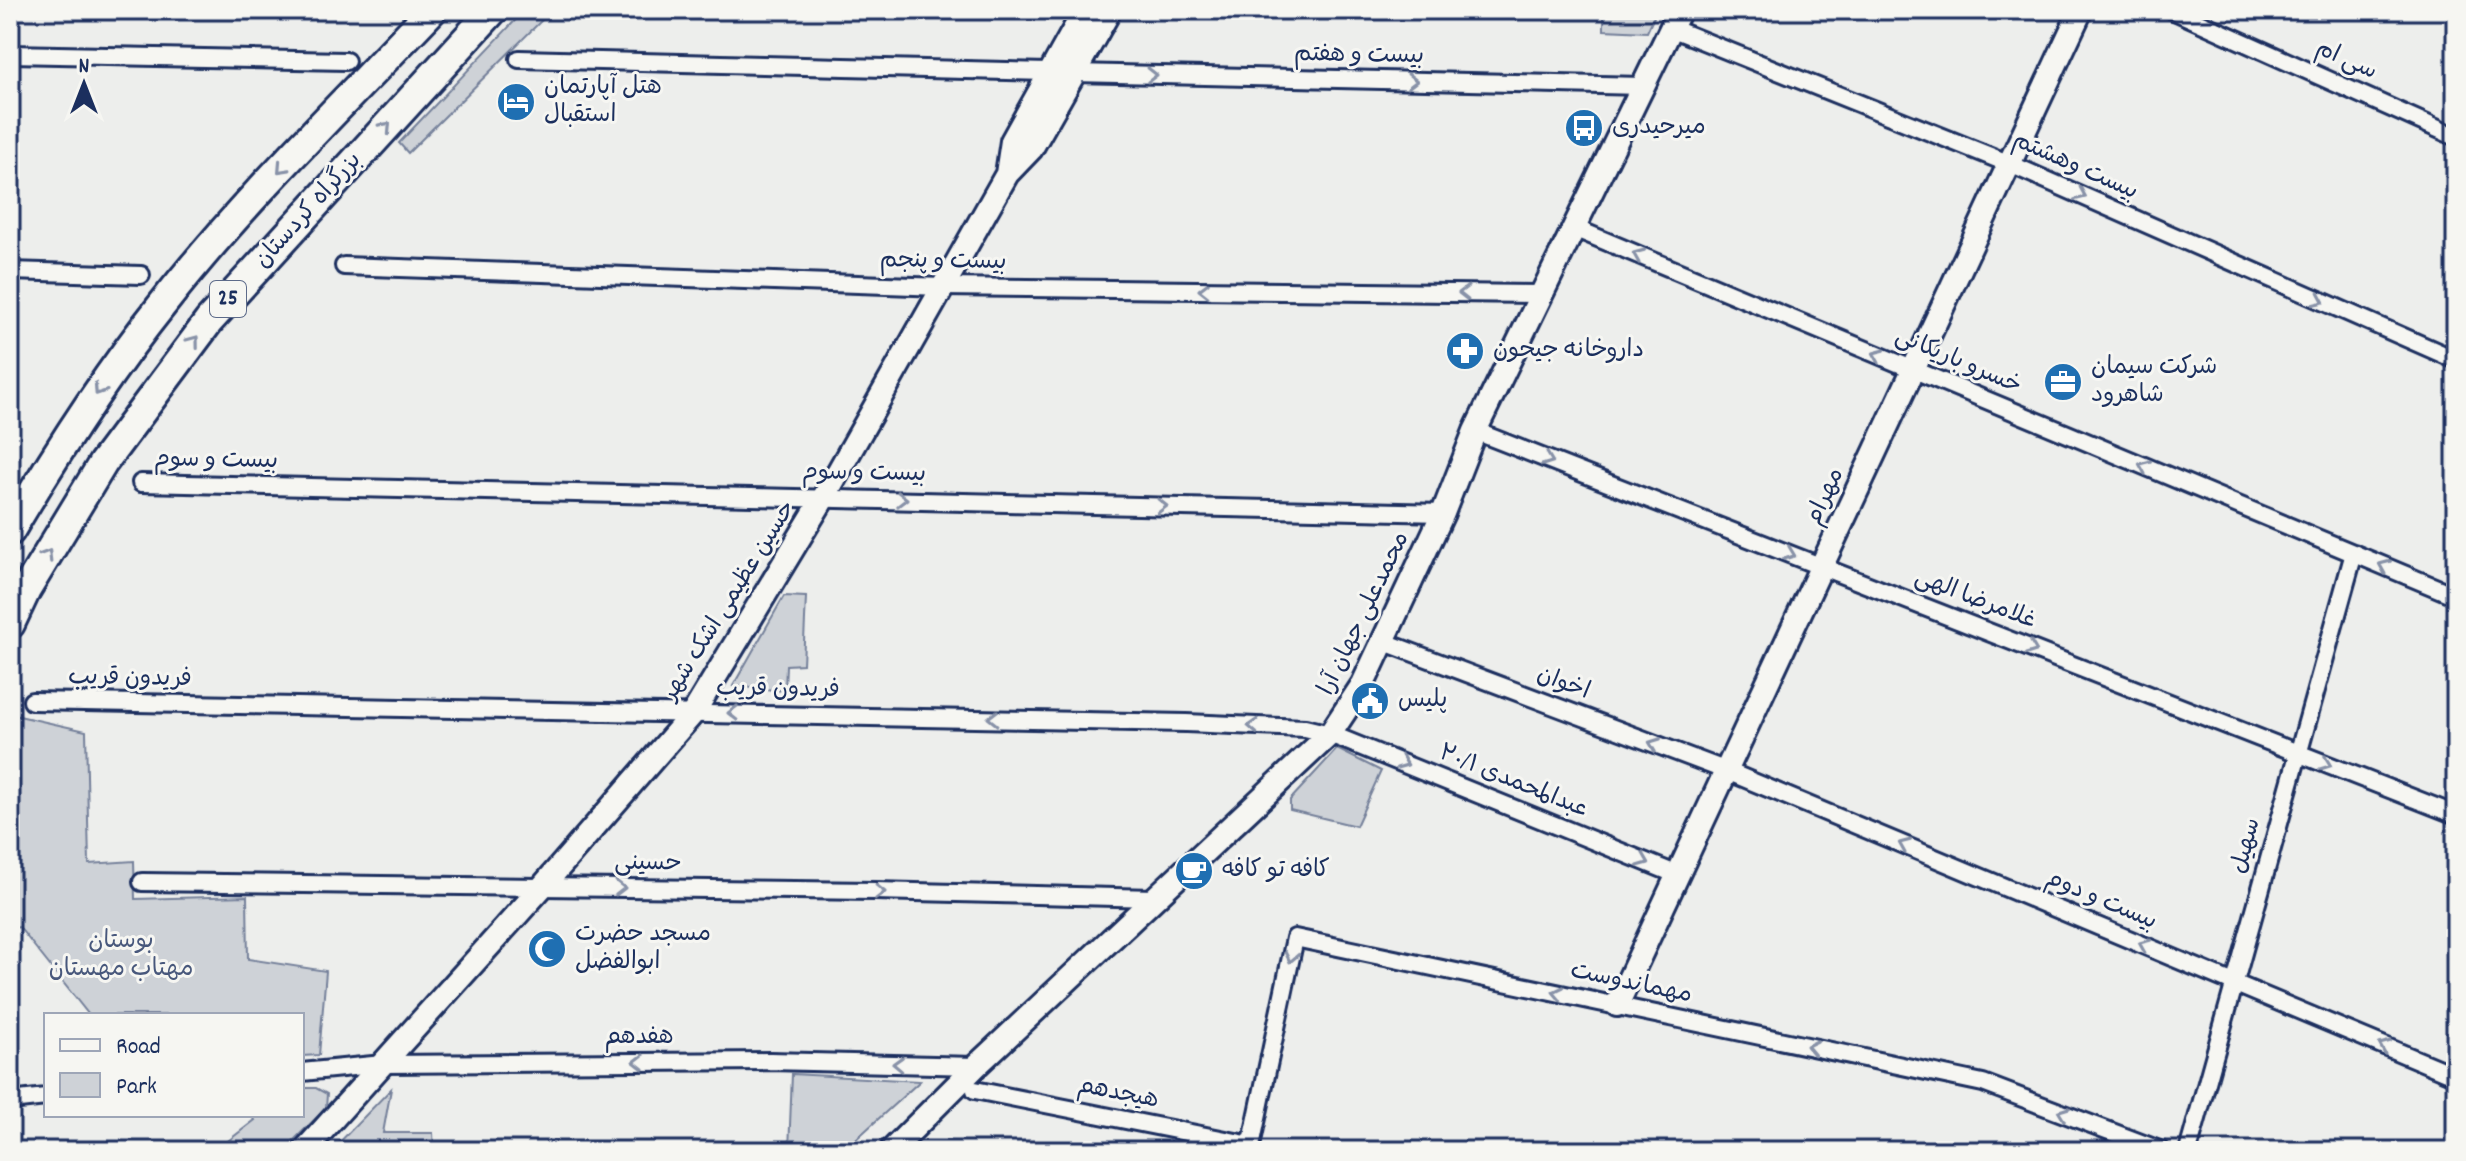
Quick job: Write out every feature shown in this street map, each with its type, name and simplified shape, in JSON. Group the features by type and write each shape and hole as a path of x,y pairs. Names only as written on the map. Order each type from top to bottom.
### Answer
{"highway":[{"name":"بزرگراه کردستان","path":"10,531 103,382 161,305 227,226 432,10"},
{"name":"بزرگراه کردستان","path":"10,624 26,590 103,463 209,321 493,10"}],"street":[{"name":"حسین عظیمی اشک شهر","path":"1007,174 1012,141 1085,10"},
{"name":"حسین عظیمی اشک شهر","path":"304,1151 542,887 694,712 824,497 1007,174 1031,149 1110,10"},
{"name":"مهرام","path":"1617,1005 2081,10"},
{"name":"سی ام","path":"2172,10 2456,137"},
{"name":"بیست وهشتم","path":"1676,19 2456,360"},
{"name":"محمدعلی جهان آرا","path":"891,1151 976,1066 1330,734 1363,684 1443,513 1475,431 1676,19"},
{"path":"10,54 346,61"},
{"path":"519,59 1074,73"},
{"name":"بیست و هفتم","path":"1074,73 1643,86"},
{"name":"خسرو باریکانی","path":"1574,228 2456,596"},
{"name":"بیست و پنجم","path":"344,266 942,287 1542,294"},
{"path":"10,271 141,275"},
{"name":"غلامرضا الهی","path":"1475,431 2456,815"},
{"name":"بیست و سوم","path":"141,483 1443,513"},
{"name":"سهیل","path":"2188,1151 2354,553"},
{"name":"اخوان","path":"1382,641 1727,771"},
{"name":"فریدون قریب","path":"32,701 1186,723 1305,728 1330,734"},
{"name":"عبدالمحمدی ۲۰/۱","path":"1330,734 1678,875"},
{"name":"بیست و دوم","path":"1727,771 2456,1076"},
{"name":"حسینی","path":"142,882 875,891 1154,898"},
{"name":"مهماندوست","path":"1250,1148 1295,938 1983,1083 2162,1151"},
{"name":"هفدهم","path":"304,1072 383,1064 770,1061 976,1066"},
{"name":"هیجدهم","path":"975,1090 1250,1148"},
{"path":"10,1101 44,1097"}],"green space":[{"path":"525,10 552,10 408,153 399,143"},
{"path":"1604,10 1657,10 1647,32 1604,30"},
{"path":"784,596 806,597 803,664 786,665 785,691 733,686"},
{"name":"بوستان مهتاب مهستان","path":"10,714 86,731 89,864 134,861 135,899 247,896 248,959 326,971 319,1055 304,1056 304,1013 87,1013 19,927 10,929"},
{"path":"1337,749 1381,771 1356,826 1290,810 1290,800"},
{"path":"792,1074 920,1081 843,1151 789,1151"},
{"path":"304,1088 316,1088 327,1094 326,1108 283,1151 215,1151 255,1120 253,1117 304,1117"},
{"path":"391,1089 383,1133 433,1133 434,1150 504,1151 331,1151"}],"place":[{"name":"هتل آپارتمان استقبال","path":"516,102"},
{"name":"میرحیدری","path":"1584,128"},
{"name":"داروخانه جیحون","path":"1465,351"},
{"name":"شرکت سیمان شاهرود","path":"2063,382"},
{"name":"پلیس","path":"1370,701"},
{"name":"کافه تو کافه","path":"1194,871"},
{"name":"مسجد حضرت ابوالفضل","path":"547,949"}]}
